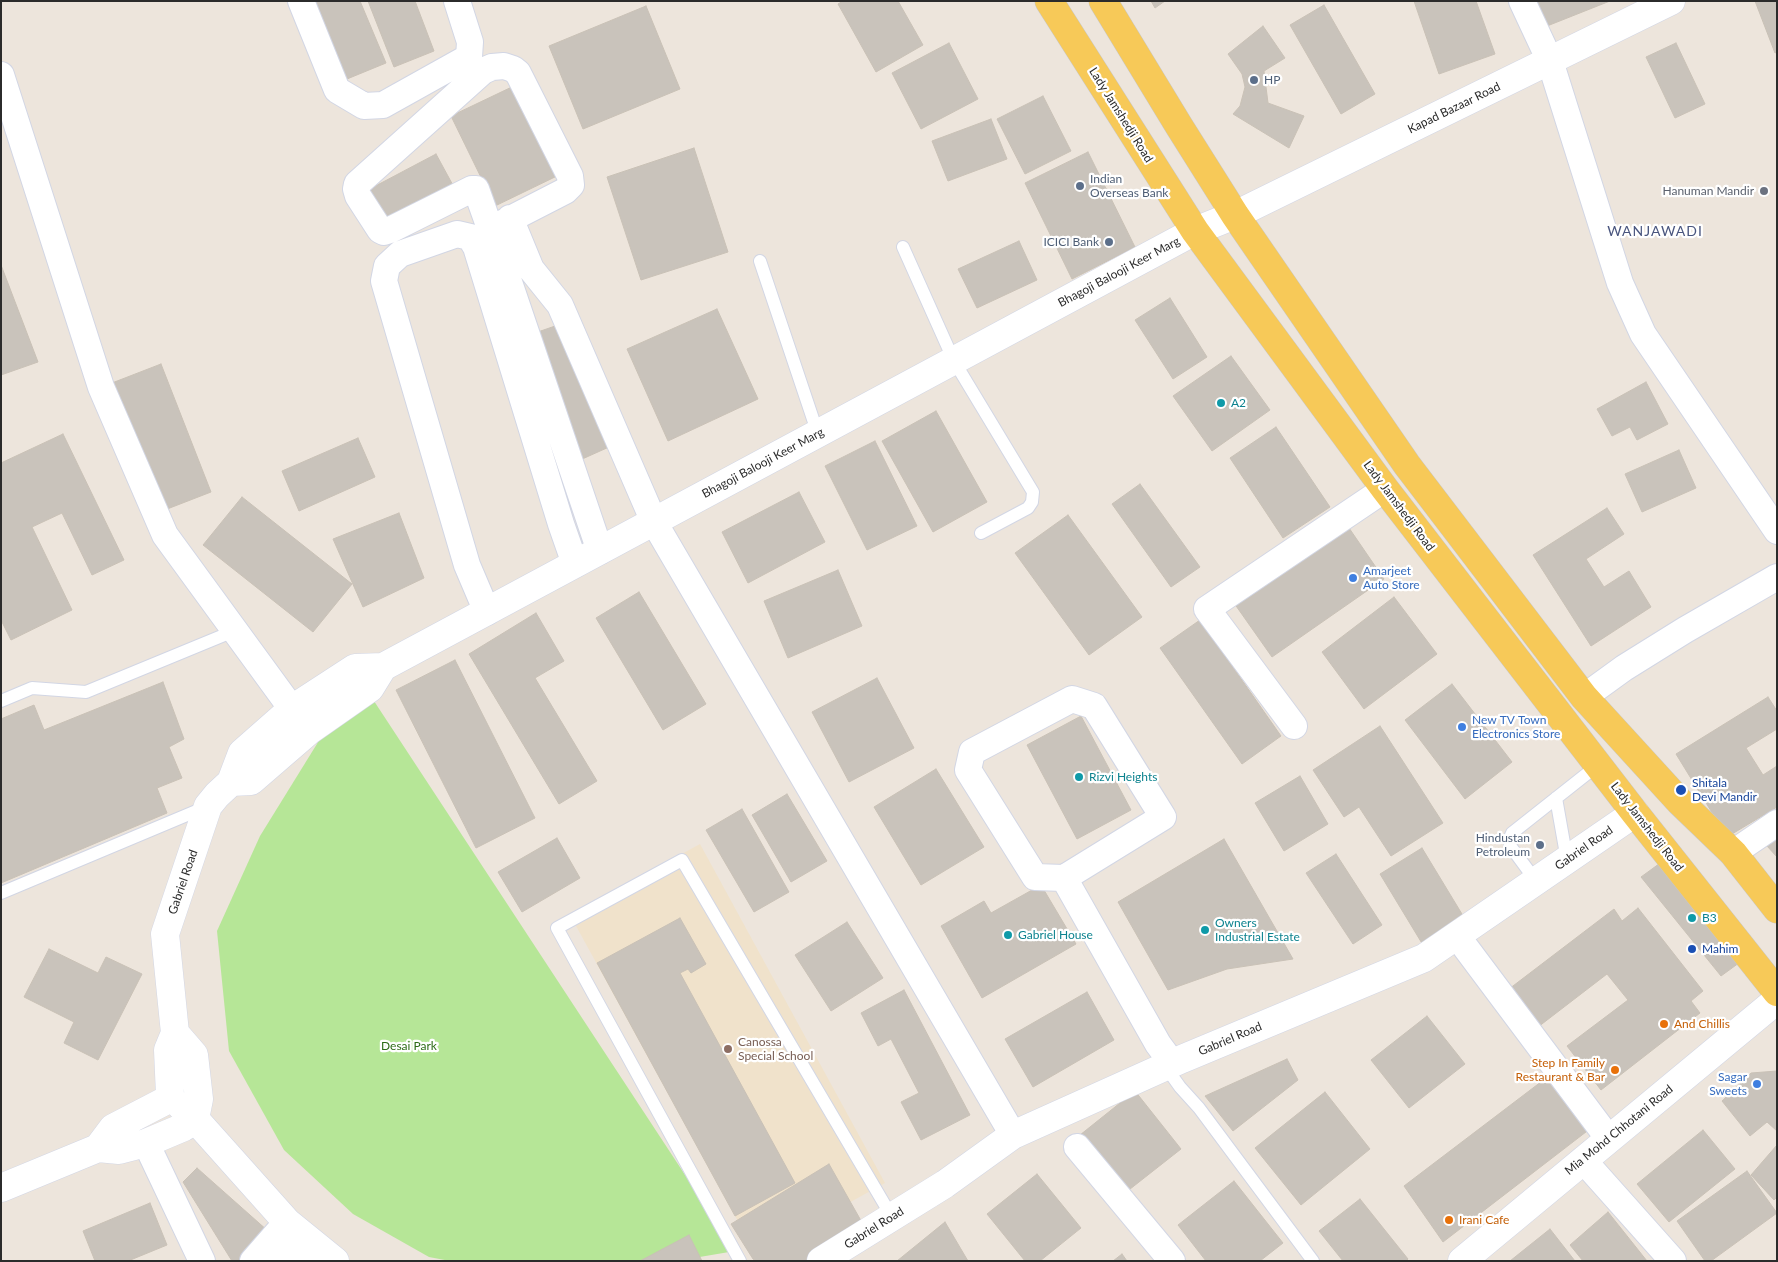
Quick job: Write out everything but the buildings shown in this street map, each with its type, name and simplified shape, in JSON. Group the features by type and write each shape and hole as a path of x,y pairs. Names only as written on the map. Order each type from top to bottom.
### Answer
{"main road":[{"name":"Lady Jamshedji Road","path":"1049,1 1195,231 1385,489 1635,813 1777,992"},
{"path":"1103,1 1235,214 1407,465 1584,697 1680,802 1733,853 1777,909"}],"street":[{"path":"301,1 337,90 364,106 383,105 469,57 470,42 457,1"},
{"path":"1522,1 1550,61 1620,283 1643,334 1777,531"},
{"name":"Kapad Bazaar Road","path":"1235,214 1671,1"},
{"path":"501,224 565,191 571,185 570,176 518,73 504,66 492,67 483,71 357,184 356,189 358,196 380,230 384,232 472,189 476,189 501,224 520,274 600,551"},
{"path":"1,75 101,387 165,535 292,709 310,730"},
{"name":"Bhagoji Balooji Keer Marg","path":"292,709 355,668 382,667 1195,231 1235,214"},
{"path":"487,612 467,565 384,282 387,266 400,254 457,234 470,237 476,247 575,564"},
{"path":"520,274 560,305 654,522 1013,1135"},
{"path":"1294,726 1207,609 1385,489"},
{"path":"1584,697 1624,668 1677,634 1777,577"},
{"path":"231,782 251,781 310,730 370,688 382,667"},
{"path":"1072,699 1094,706 1163,817 1064,878 1035,877 968,770 972,752 1072,699"},
{"name":"Gabriel Road","path":"171,1091 168,1050 176,1033 165,934 208,806 231,782 242,753 292,709"},
{"name":"Gabriel Road","path":"822,1261 945,1184 1013,1135 1169,1065 1424,958 1635,813"},
{"path":"1733,853 1777,823"},
{"path":"1064,878 1169,1065"},
{"path":"1456,936 1609,1139"},
{"name":"Mia Mohd Chhotani Road","path":"1462,1261 1777,1000"},
{"path":"1,1188 98,1148 119,1150 146,1142 184,1127 195,1119 199,1099 194,1055 176,1033"},
{"path":"98,1148 113,1128 165,1100 171,1091 309,1245"},
{"path":"146,1142 202,1261"},
{"path":"1077,1147 1172,1261"},
{"path":"1583,1160 1673,1261"},
{"path":"254,1261 309,1245"},
{"path":"279,1261 309,1245"}],"lane":[{"path":"903,247 954,361 1033,492 1032,502 1028,508 980,533"},
{"path":"760,261 818,434"},
{"path":"1,701 32,688 86,692 234,630"},
{"path":"1536,881 1508,840 1512,833 1598,765"},
{"path":"1556,798 1567,860"},
{"path":"1,893 208,806"},
{"path":"740,1261 557,928 682,860 892,1217"},
{"path":"1169,1065 1180,1087 1199,1108 1313,1261"}],"shaded area":[{"name":"Canossa Special School","path":"700,844 885,1183 756,1254 570,915"}],"green space":[{"name":"Desai Park","path":"372,698 735,1251 676,1261 450,1261 429,1257 353,1214 284,1150 229,1051 217,931 260,836 320,739"}],"place":[{"name":"HP","path":"1254,80"},
{"name":"Indian Overseas Bank","path":"1080,186"},
{"name":"Hanuman Mandir","path":"1764,191"},
{"name":"ICICI Bank","path":"1109,242"},
{"name":"A2","path":"1221,403"},
{"name":"Amarjeet Auto Store","path":"1353,578"},
{"name":"New TV Town Electronics Store","path":"1462,727"},
{"name":"Rizvi Heights","path":"1079,777"},
{"name":"Shitala Devi Mandir","path":"1681,790"},
{"name":"Hindustan Petroleum","path":"1540,845"},
{"name":"B3","path":"1692,918"},
{"name":"Owners Industrial Estate","path":"1205,930"},
{"name":"Gabriel House","path":"1008,935"},
{"name":"Mahim","path":"1692,949"},
{"name":"And Chillis","path":"1664,1024"},
{"name":"Canossa Special School","path":"728,1049"},
{"name":"Step In Family Restaurant & Bar","path":"1615,1070"},
{"name":"Sagar Sweets","path":"1757,1084"},
{"name":"Irani Cafe","path":"1449,1220"}],"district":[{"name":"WANJAWADI","path":"1655,231"}]}
